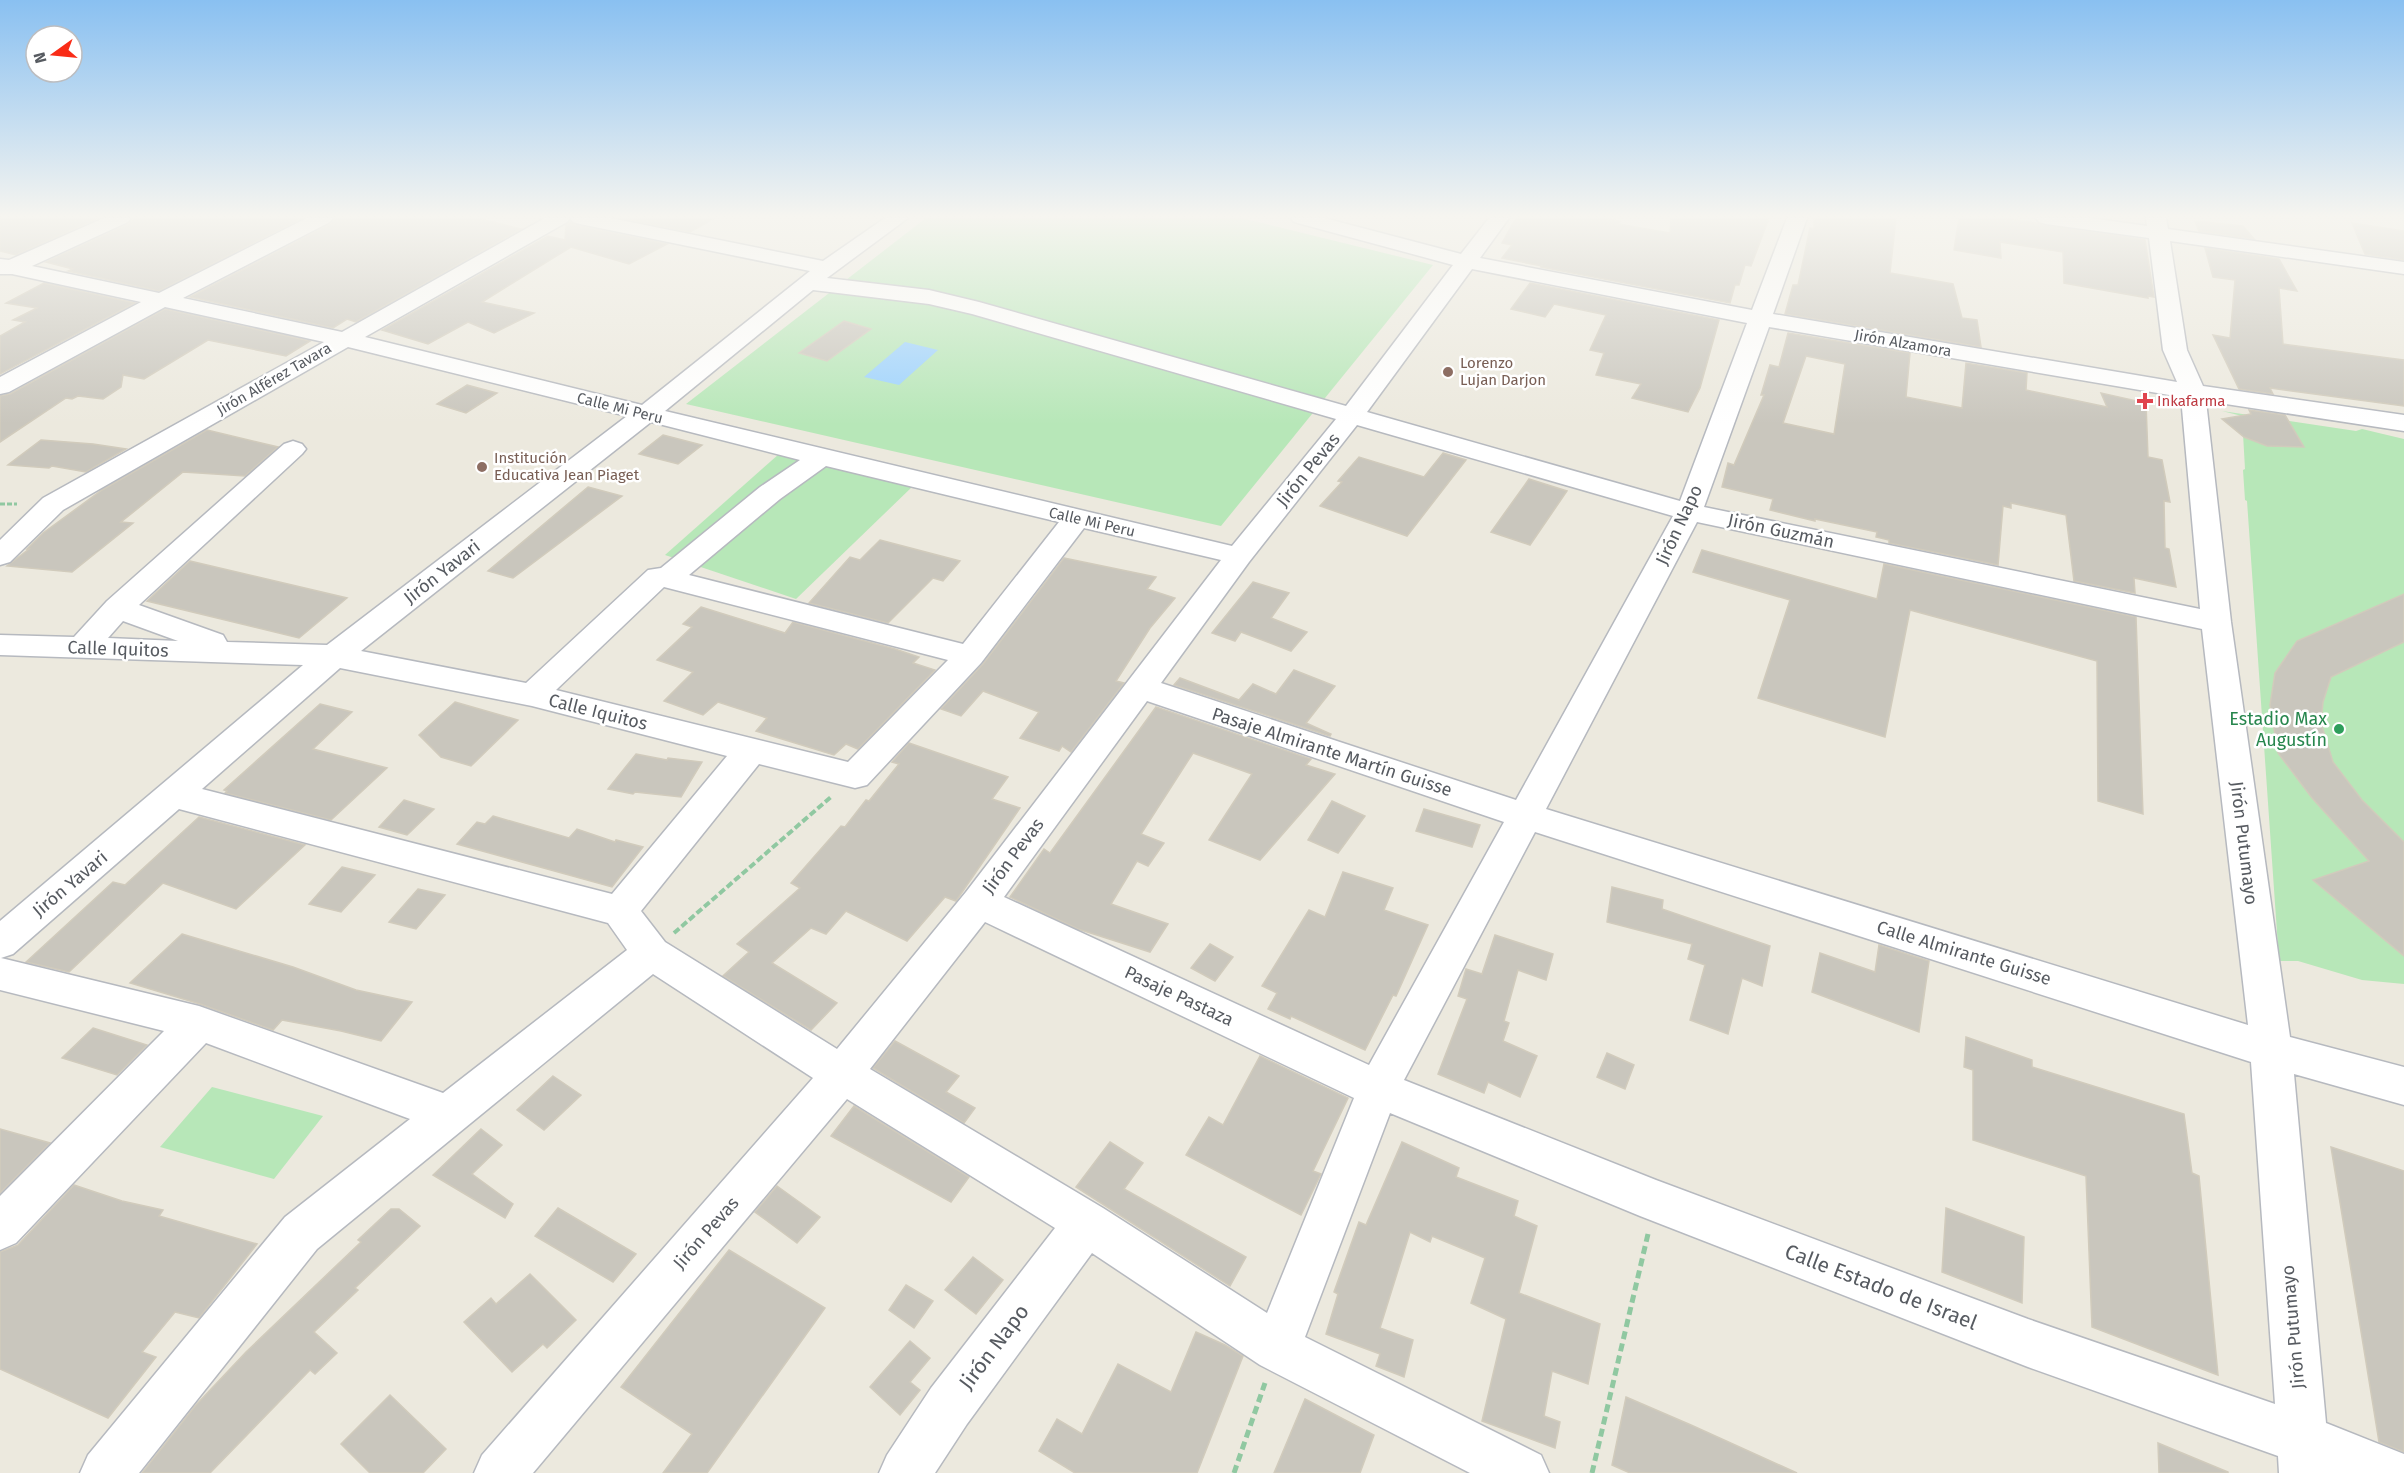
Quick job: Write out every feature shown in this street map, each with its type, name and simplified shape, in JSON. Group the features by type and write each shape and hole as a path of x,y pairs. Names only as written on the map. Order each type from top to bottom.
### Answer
{"street":[{"name":"Calle Mi Peru","path":"100,287 344,339 1076,519 1239,556"},
{"path":"0,387 187,287"},
{"name":"Jirón Alférez Tavara","path":"0,556 53,504 437,287"},
{"name":"Jirón Yavari","path":"0,943 175,795 334,656 646,414 803,287"},
{"name":"Jirón Guzmán","path":"877,287 979,309 1689,512 2216,622"},
{"name":"Jirón Pevas","path":"500,1473 842,1074 979,902 1139,687 1239,556 1352,415 1448,287"},
{"name":"Jirón Alzamora","path":"1595,287 1758,318 2193,392 2404,423"},
{"name":"Jirón Napo","path":"1277,1348 1378,1089 1689,512 1770,287"},
{"name":"Jirón Putumayo","path":"2165,287 2175,350 2193,392 2216,622 2271,1050 2304,1456"},
{"path":"81,648 118,608 293,449"},
{"path":"667,578 770,493 821,457"},
{"path":"855,776 969,656 1076,519"},
{"path":"532,695 658,576 969,656"},
{"path":"118,608 238,652"},
{"name":"Calle Iquitos","path":"0,645 334,656 532,695 855,776"},
{"name":"Pasaje Almirante Martín Guisse","path":"1139,687 1525,816"},
{"path":"620,910 751,750"},
{"path":"175,795 620,910 651,953 842,1074 1087,1223 1277,1348 1523,1473"},
{"name":"Calle Almirante Guisse","path":"1525,816 2271,1050 2404,1086"},
{"name":"Pasaje Pastaza","path":"979,902 1378,1089"},
{"path":"106,1473 301,1233 651,953"},
{"path":"0,974 199,1023 447,1114"},
{"path":"0,1228 199,1023"},
{"name":"Calle Estado de Israel","path":"1378,1089 1656,1201 2028,1343 2304,1456 2388,1473"},
{"name":"Jirón Napo","path":"905,1473 949,1406 1087,1223"}],"path":[{"path":"651,953 855,776"},
{"path":"1592,1473 1656,1201"},
{"path":"1234,1473 1277,1348"}],"green space":[{"path":"837,287 1415,287 1221,526 686,404"},
{"path":"2222,411 2356,431 2362,429 2404,439 2404,984 2362,980 2298,961 2279,961 2247,501 2245,500 2242,416"},
{"path":"779,454 912,487 796,599 665,555"},
{"path":"212,1087 323,1116 274,1179 160,1147"}],"water":[{"path":"905,342 938,350 899,385 864,377"}],"building":[{"path":"37,287 61,287 135,303 0,374 0,336 25,322 13,320 37,308 6,303"},
{"path":"140,287 167,287 159,291"},
{"path":"210,287 419,287 356,322 347,319 333,328 190,297"},
{"path":"458,287 507,287 482,302 534,313 494,333 468,322 428,344 382,330"},
{"path":"1527,287 1549,287 1719,320 1700,388 1688,412 1632,398 1641,384 1596,375 1604,353 1590,350 1606,315 1554,304 1545,317 1511,309"},
{"path":"1645,287 1735,287 1730,303"},
{"path":"1793,287 1954,287 1962,318 1977,320 1981,347 1785,314"},
{"path":"2085,287 2152,287 2154,297 2148,296 2148,298"},
{"path":"2234,287 2295,287 2297,291 2279,288 2283,344 2404,360 2404,406 2270,388 2273,394 2239,389 2213,335 2230,338"},
{"path":"165,309 310,341 286,356 208,340 144,379 123,375 121,387 103,399 78,396 72,399 66,398 0,442 0,396 10,394"},
{"path":"844,321 871,329 827,361 799,353"},
{"path":"1788,333 1910,353 1906,397 1962,408 1966,363 2027,373 2026,390 2107,407 2101,393 2146,403 2148,457 2162,460 2170,502 2164,501 2165,548 2169,549 2176,587 2134,578 2135,593 2074,581 2066,515 2011,503 2011,508 2003,506 1998,565 1889,543 1889,540 1876,537 1877,532 1770,510 1773,499 1722,487 1728,463 1734,465 1764,395 1761,395 1770,365 1779,367","holes":["1806,356 1845,364 1834,434 1783,423"]},
{"path":"467,385 497,393 466,413 437,404"},
{"path":"2249,410 2285,415 2304,447 2267,446 2244,437 2222,419 2251,414"},
{"path":"207,430 278,447 245,476 183,472 121,522 133,523 72,572 7,566 29,549 27,549 43,533 102,490"},
{"path":"663,435 702,445 678,464 639,454"},
{"path":"41,440 126,449 86,472 52,466 49,468 8,465"},
{"path":"1443,453 1466,460 1407,536 1320,506 1342,482 1338,481 1359,457 1424,477"},
{"path":"1529,479 1567,491 1530,545 1491,532"},
{"path":"588,487 622,496 513,578 488,571"},
{"path":"880,540 960,561 943,581 933,578 888,623 809,603 850,557 860,560"},
{"path":"1702,550 1877,599 1884,564 2136,617 2143,814 2098,801 2097,661 1910,610 1885,737 1758,698 1790,600 1693,572"},
{"path":"1064,558 1156,577 1147,589 1175,598 1150,628 1116,681 1124,683 1071,752 1062,746 1059,751 1020,738 1039,712 983,691 961,716 941,709 983,664"},
{"path":"190,561 347,598 299,638 147,601"},
{"path":"1253,582 1289,593 1271,618 1307,632 1291,651 1241,632 1235,641 1212,633"},
{"path":"2404,594 2404,642 2331,677 2323,702 2321,723 2333,762 2362,800 2404,842 2404,956 2313,880 2369,861 2312,798 2278,753 2270,705 2275,673 2297,641"},
{"path":"701,607 785,633 793,622 895,649 919,657 913,663 935,670 858,749 846,744 834,755 756,731 767,718 718,702 703,715 664,701 693,672 657,660 692,627 683,624"},
{"path":"1294,670 1335,686 1306,723 1331,734 1330,736 1174,685 1180,678 1239,700 1253,684 1276,694"},
{"path":"455,702 518,720 471,766 441,757 419,735"},
{"path":"320,704 352,712 313,749 387,768 331,820 225,793 227,791 224,790"},
{"path":"1156,707 1311,759 1306,765 1335,774 1260,860 1209,840 1252,774 1193,753 1141,834 1164,843 1148,866 1137,861 1111,904 1168,924 1150,952 1078,929 1010,897 1044,849 1050,853"},
{"path":"909,743 1008,777 992,799 1020,808 956,901 945,897 907,941 846,911 826,934 811,928 772,963 837,1003 811,1030 723,976 749,952 737,944 800,888 791,883 841,826 845,827 866,800 869,801 899,764 892,762"},
{"path":"636,754 667,760 668,758 702,762 681,797 635,792 633,794 608,789"},
{"path":"404,800 434,809 407,835 379,827"},
{"path":"1332,801 1365,816 1338,853 1308,840"},
{"path":"1424,809 1480,825 1472,847 1416,831"},
{"path":"493,816 569,838 577,829 615,842 616,840 643,847 612,887 457,844 477,822 485,824"},
{"path":"199,817 305,845 236,909 163,883 69,972 26,962 113,882 125,885"},
{"path":"342,867 375,875 341,912 309,904"},
{"path":"1343,872 1393,888 1384,910 1428,925 1396,996 1393,995 1365,1050 1291,1016 1290,1019 1268,1009 1277,993 1262,986 1309,910 1325,917"},
{"path":"1612,887 1663,900 1662,909 1770,946 1762,986 1742,978 1728,1034 1690,1020 1705,965 1688,959 1692,944 1607,922"},
{"path":"418,889 445,895 416,929 389,922"},
{"path":"182,934 293,967 356,990 412,1002 381,1041 282,1020 273,1030 200,1004 130,983"},
{"path":"1495,935 1553,954 1546,980 1518,970 1504,1021 1509,1023 1503,1041 1537,1056 1520,1097 1488,1082 1484,1093 1438,1074 1467,999 1458,996 1466,969 1482,974"},
{"path":"1210,944 1233,957 1215,981 1191,968"},
{"path":"1879,945 1929,961 1919,1032 1812,992 1820,953 1875,972"},
{"path":"93,1028 147,1045 117,1075 62,1058"},
{"path":"1966,1037 2032,1060 2032,1067 2184,1114 2192,1173 2199,1176 2218,1375 2092,1327 2086,1176 1973,1140 1973,1070 1964,1067"},
{"path":"895,1041 959,1076 946,1092 975,1108 964,1123 873,1068"},
{"path":"1607,1053 1634,1065 1625,1089 1597,1077"},
{"path":"1260,1056 1348,1098 1313,1171 1321,1174 1301,1215 1186,1155 1209,1117 1223,1125"},
{"path":"553,1076 581,1095 544,1130 517,1110"},
{"path":"854,1106 969,1177 951,1202 831,1136"},
{"path":"0,1129 50,1143 0,1193"},
{"path":"481,1129 502,1145 472,1174 513,1204 505,1218 433,1175"},
{"path":"1110,1142 1143,1163 1124,1189 1246,1257 1230,1286 1076,1187"},
{"path":"1402,1142 1459,1168 1456,1177 1518,1201 1514,1216 1537,1226 1519,1293 1600,1324 1588,1384 1552,1371 1544,1416 1560,1422 1555,1448 1482,1421 1506,1319 1471,1303 1485,1258 1432,1236 1430,1242 1410,1232 1380,1328 1413,1340 1404,1377 1376,1366 1380,1354 1326,1334 1338,1294 1334,1292 1359,1222 1366,1225"},
{"path":"2331,1147 2404,1171 2404,1452 2379,1442"},
{"path":"74,1185 122,1201 163,1210 159,1216 257,1244 199,1318 175,1312 142,1352 156,1357 108,1418 0,1369 0,1252 18,1245"},
{"path":"777,1186 820,1217 797,1243 755,1212"},
{"path":"558,1208 636,1254 613,1282 535,1236"},
{"path":"1946,1208 2024,1237 2022,1303 1942,1272"},
{"path":"391,1209 399,1209 420,1226 355,1288 358,1290 314,1332 337,1353 315,1374 310,1370 210,1473 142,1473 196,1405 246,1352 361,1242 358,1240"},
{"path":"729,1250 825,1308 707,1473 663,1473 692,1434 621,1387"},
{"path":"973,1257 1003,1280 976,1314 945,1290"},
{"path":"530,1274 576,1320 547,1348 543,1344 512,1372 464,1322 491,1298 496,1304"},
{"path":"906,1285 933,1301 914,1328 889,1310"},
{"path":"1196,1332 1243,1356 1197,1473 1075,1473 1039,1451 1057,1419 1082,1434 1118,1364 1171,1392"},
{"path":"910,1341 930,1358 910,1382 920,1390 900,1415 870,1387"},
{"path":"390,1395 446,1449 423,1473 370,1473 341,1444"},
{"path":"1626,1397 1797,1473 1630,1473 1612,1465"},
{"path":"1305,1399 1374,1435 1360,1473 1274,1473"},
{"path":"2158,1443 2228,1472 2228,1473 2159,1473"}],"place":[{"name":"Lorenzo Lujan Darjon","path":"1448,372"},
{"name":"Inkafarma","path":"2145,401"},
{"name":"Institución Educativa Jean Piaget","path":"482,467"},
{"name":"Estadio Max Augustín","path":"2339,729"}]}
